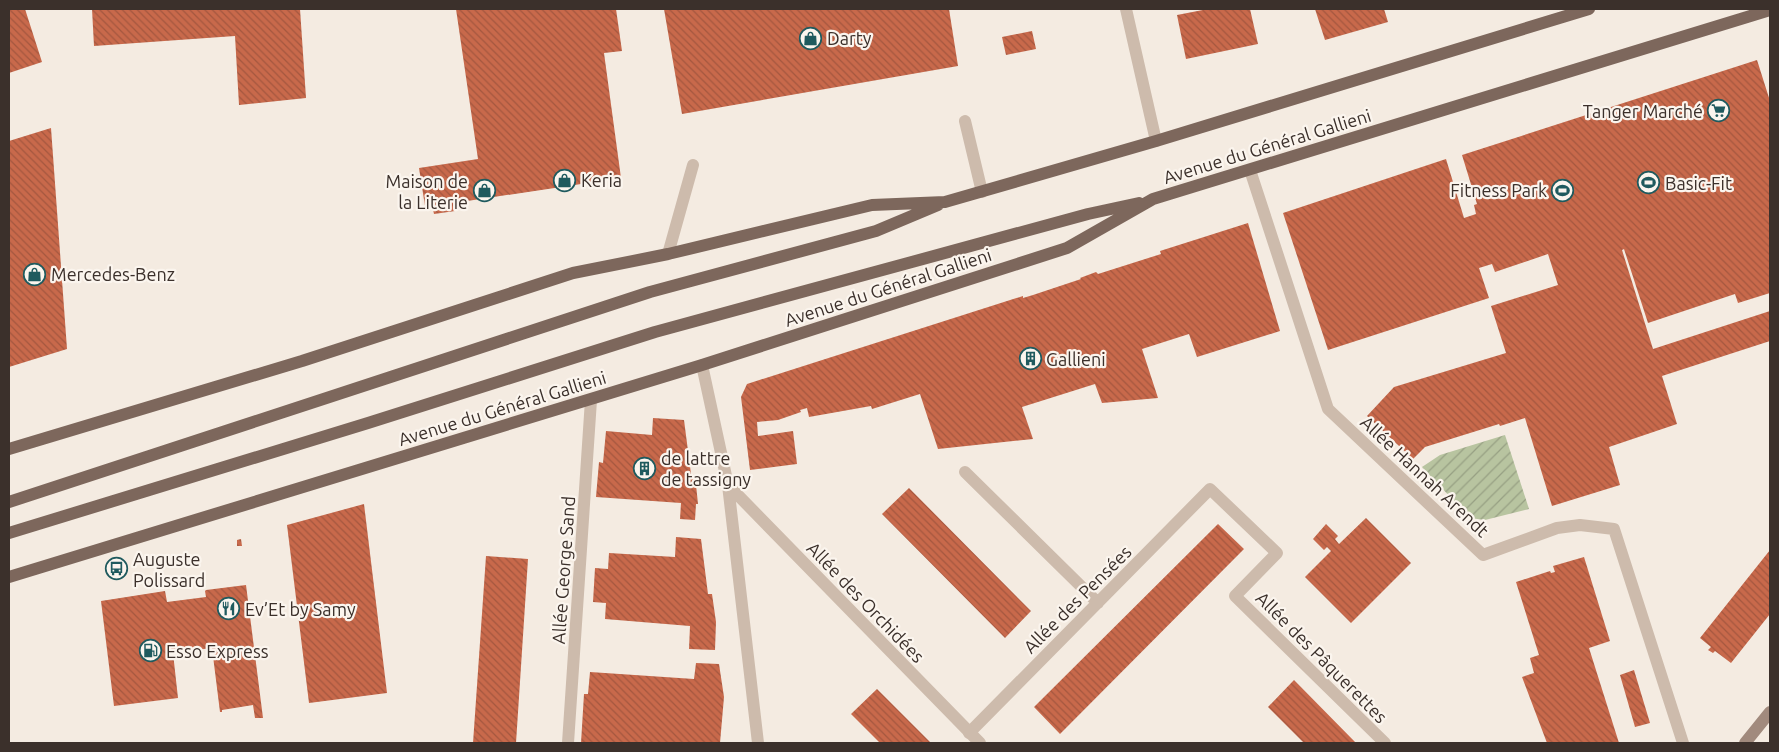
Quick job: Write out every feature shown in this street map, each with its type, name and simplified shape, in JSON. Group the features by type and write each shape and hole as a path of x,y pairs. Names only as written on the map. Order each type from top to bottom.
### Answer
{"main road":[{"path":"9,502 650,292 876,231 945,202 1156,141 1589,9"},
{"name":"Avenue du Général Gallieni","path":"9,577 591,400 1066,248 1153,199 1770,10"},
{"path":"9,533 656,332 1088,214 1153,199"},
{"path":"9,449 302,361 573,273 668,254 872,205 945,202"}],"street":[{"path":"1126,9 1156,141"},
{"path":"965,121 982,192"},
{"path":"668,254 693,166"},
{"name":"Allée Hannah Arendt","path":"1250,170 1328,409 1483,555 1557,528 1580,525 1614,529 1683,743"},
{"path":"702,365 728,485 758,743"},
{"name":"Allée George Sand","path":"568,743 591,400"},
{"path":"965,472 1098,603"},
{"name":"Allée des Orchidées","path":"728,485 980,743"},
{"name":"Allée des Pensées","path":"969,733 1210,489"},
{"name":"Allée des Pâquerettes","path":"1210,489 1277,553 1235,596 1385,743"},
{"path":"1745,743 1770,712"}],"green space":[{"path":"1505,435 1529,509 1485,520 1470,518 1422,467 1440,455"}],"building":[{"path":"9,9 25,9 42,62 9,73"},
{"path":"92,9 300,9 306,98 239,105 235,36 94,46"},
{"path":"456,9 616,9 622,51 604,53 621,178 454,203 455,211 434,214 432,205 425,206 419,168 478,159"},
{"name":"Darty","path":"664,9 949,9 958,66 682,114"},
{"path":"1208,9 1250,9 1258,44 1186,59 1177,15"},
{"path":"1315,9 1384,9 1388,22 1325,40"},
{"path":"1032,31 1036,49 1006,55 1002,37"},
{"path":"1757,60 1770,101 1770,293 1738,303 1735,294 1648,323 1624,249 1622,250 1653,349 1770,311 1770,341 1662,376 1677,424 1609,447 1620,485 1552,506 1525,418 1425,447 1413,459 1367,416 1394,387 1506,353 1491,306 1558,285 1548,254 1495,272 1492,264 1479,268 1489,298 1328,350 1283,213 1446,159 1464,218 1476,214 1474,205 1477,204 1462,155"},
{"name":"Mercedes-Benz","path":"51,128 67,349 9,367 9,141"},
{"path":"1248,223 1280,331 1197,357 1189,334 1142,349 1158,398 1102,403 1095,384 1022,407 1033,439 938,449 920,394 872,409 871,406 809,417 807,408 778,420 757,422 758,436 793,431 797,464 750,470 741,397 747,384 1023,296 1023,298 1033,295 1096,272 1098,274 1161,254 1160,251"},
{"name":"de lattre de tassigny","path":"653,418 684,420 691,474 695,475 698,504 696,504 695,520 680,519 681,503 596,497 599,462 603,463 606,431 652,435"},
{"path":"909,488 1031,611 1005,638 882,514"},
{"path":"364,504 387,693 309,703 287,525"},
{"path":"1366,518 1411,563 1351,623 1305,577 1331,551 1327,547 1324,550 1313,539 1326,524 1338,536 1335,539 1339,544"},
{"path":"1218,524 1244,549 1060,734 1034,707"},
{"path":"676,537 701,539 708,594 712,594 716,622 715,650 689,649 690,626 605,619 606,603 593,602 595,568 608,569 609,553 675,557"},
{"path":"241,539 242,546 237,546 237,540"},
{"path":"1770,550 1770,614 1731,663 1715,651 1713,653 1708,650 1711,647 1700,638"},
{"path":"486,556 528,559 516,743 473,743"},
{"path":"1584,557 1610,641 1589,648 1619,743 1547,743 1522,677 1534,673 1530,658 1539,655 1516,582 1550,571 1551,573 1555,572 1553,566"},
{"name":"Esso Express","path":"246,585 263,718 255,718 253,705 222,710 220,712 212,648 173,653 178,698 114,706 101,601 165,591 167,602 206,597 206,590"},
{"path":"696,663 719,664 724,697 720,743 581,743 584,694 588,694 590,672 694,679"},
{"path":"1634,670 1650,723 1635,727 1620,675"},
{"path":"1294,680 1356,743 1304,743 1268,707"},
{"path":"877,689 931,743 880,743 851,714"}],"place":[{"name":"Darty","path":"811,38"},
{"name":"Tanger Marché","path":"1719,111"},
{"name":"Keria","path":"565,180"},
{"name":"Basic-Fit","path":"1649,183"},
{"name":"Fitness Park","path":"1563,190"},
{"name":"Maison de la Literie","path":"484,191"},
{"name":"Mercedes-Benz","path":"35,274"},
{"name":"Gallieni","path":"1030,359"},
{"name":"de lattre de tassigny","path":"645,468"},
{"name":"Auguste Polissard","path":"117,569"},
{"name":"Ev’Et by Samy","path":"229,609"},
{"name":"Esso Express","path":"150,651"}]}
